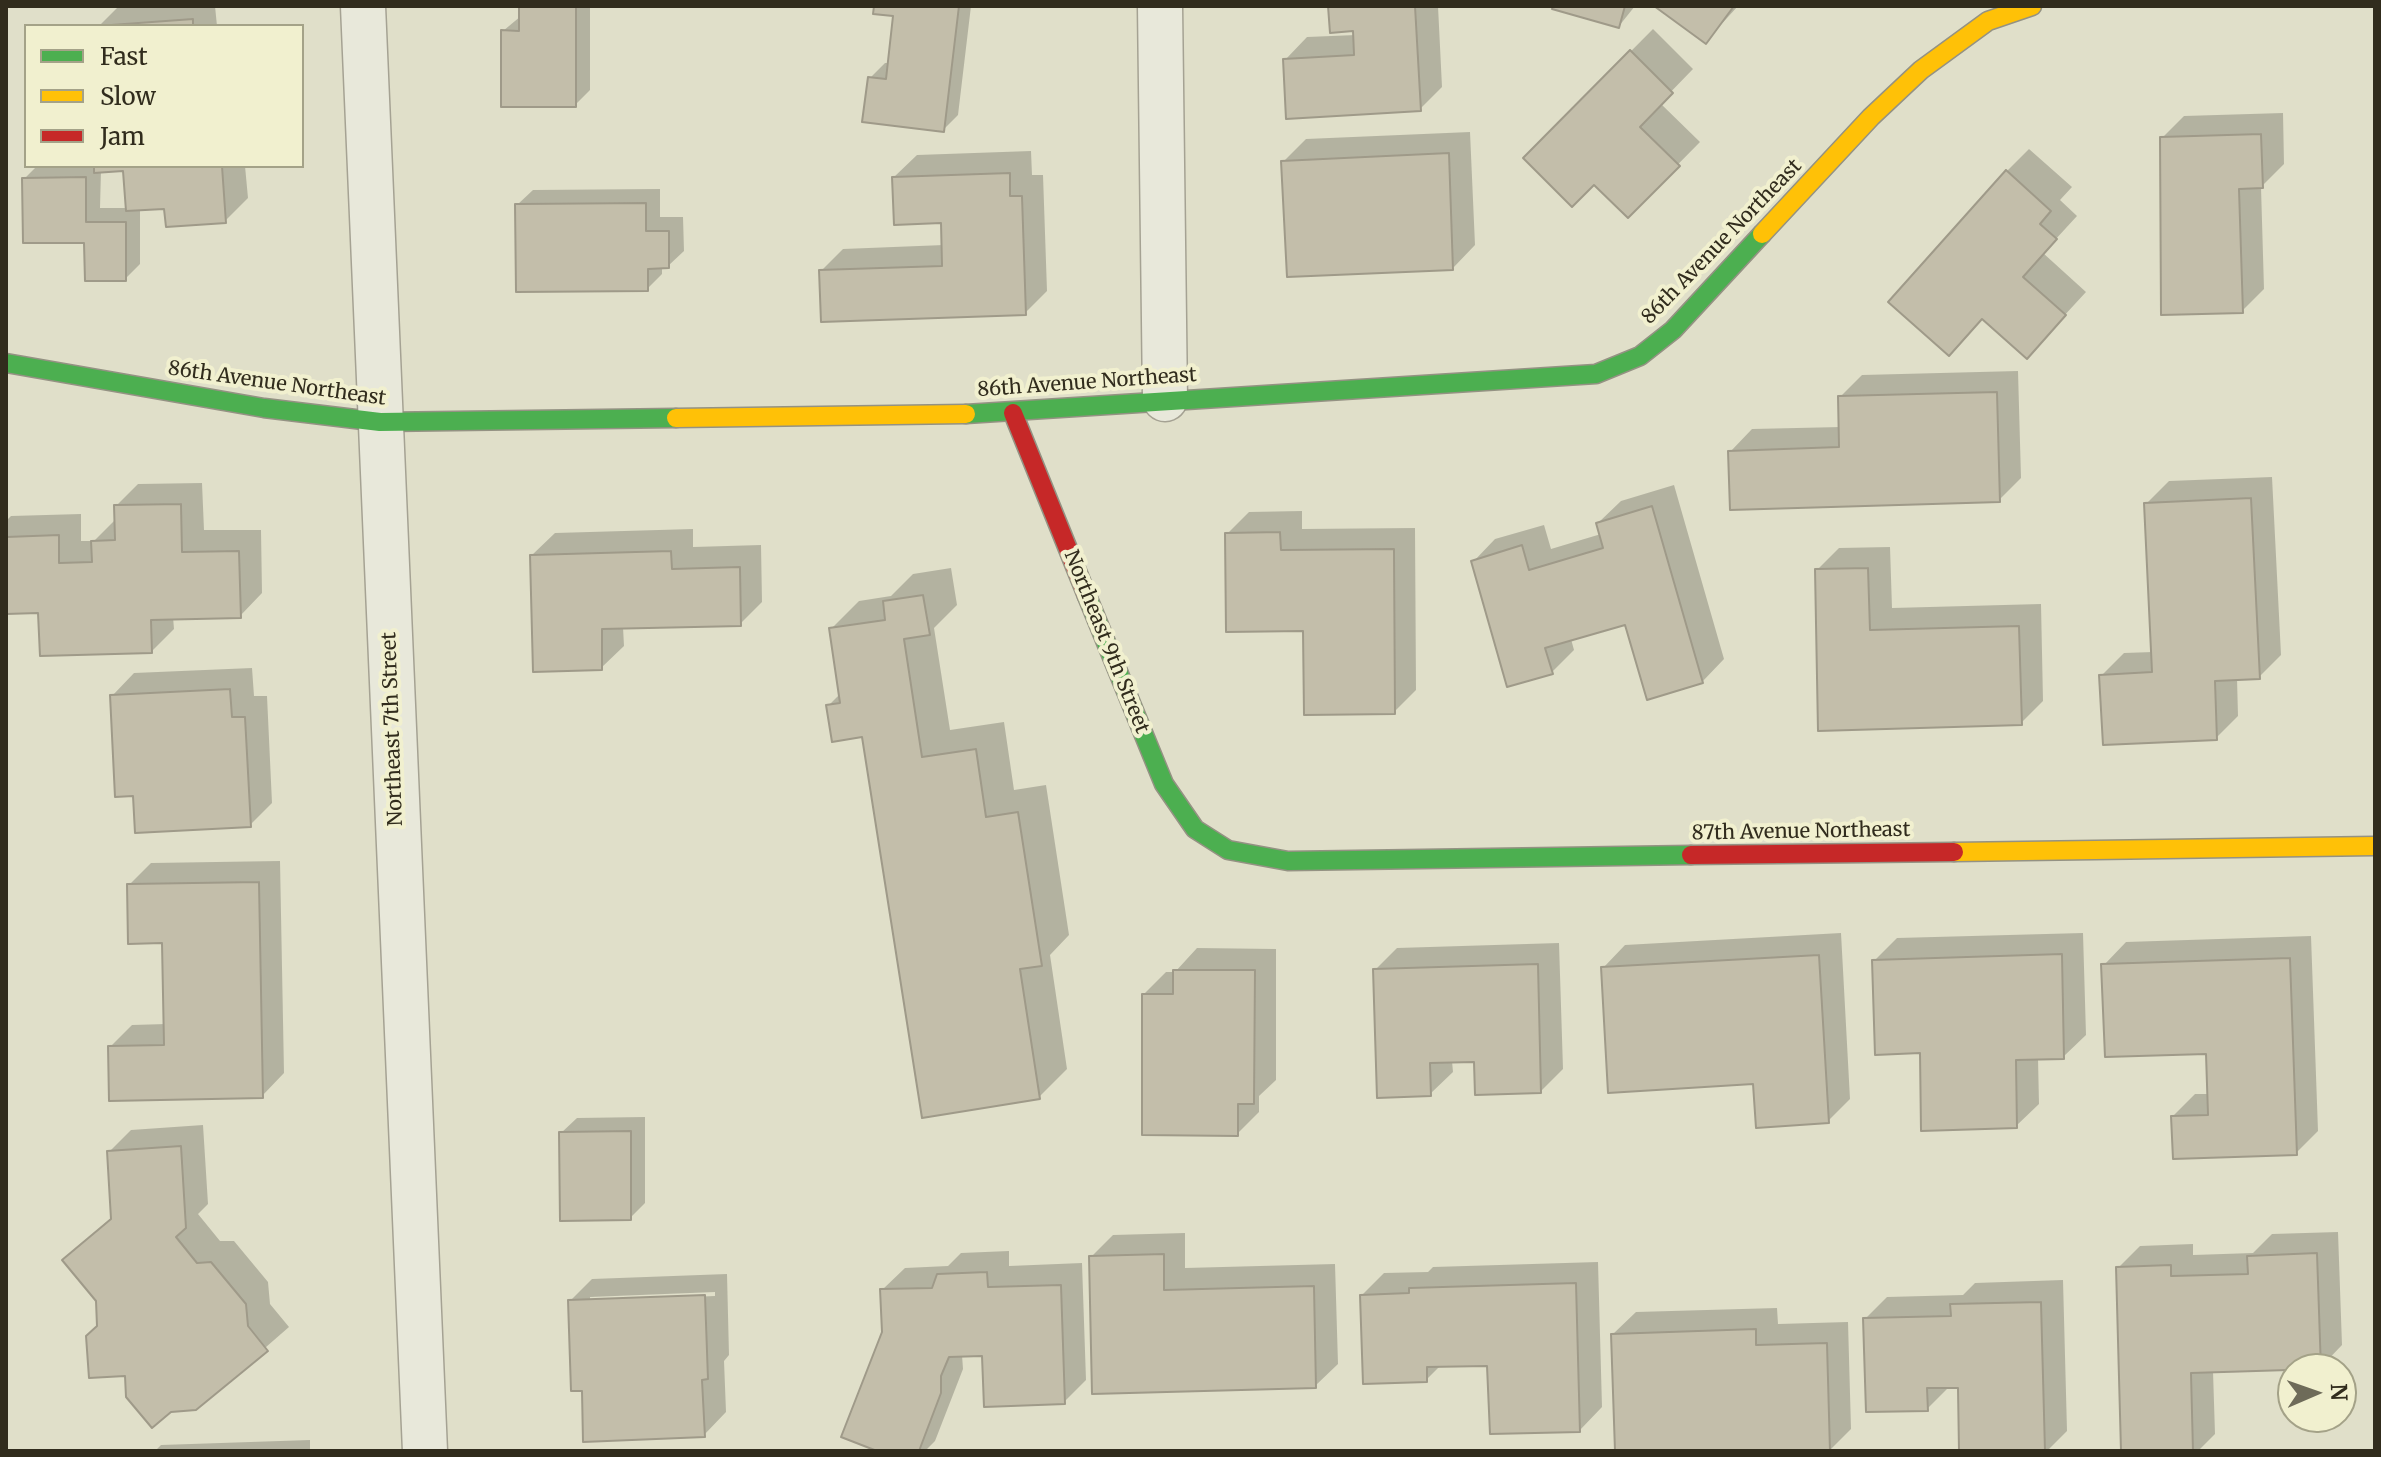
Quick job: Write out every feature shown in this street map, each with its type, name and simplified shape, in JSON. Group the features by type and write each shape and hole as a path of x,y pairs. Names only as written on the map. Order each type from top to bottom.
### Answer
{"street":[{"name":"Northeast 7th Street","path":"363,6 425,1451"},
{"path":"1160,6 1165,399"},
{"name":"86th Avenue Northeast","path":"6,363 264,408 380,422 1013,413 1165,399 1596,374 1640,356 1673,330 1871,117 1921,70 1988,21 2032,6"},
{"name":"Northeast 9th Street","path":"1013,413 1164,784 1195,829 1228,850"},
{"name":"87th Avenue Northeast","path":"1228,850 1288,861 2375,846"}],"building":[{"path":"519,6 576,6 576,107 501,107 501,30 519,31"},
{"path":"874,6 959,6 944,132 862,122 868,77 886,79 893,16 873,14"},
{"path":"1328,6 1415,6 1421,111 1286,119 1283,59 1354,55 1353,31 1330,33"},
{"path":"1553,6 1625,6 1619,28 1552,9"},
{"path":"1654,6 1734,6 1706,44"},
{"path":"193,19 193,24 124,24"},
{"path":"1630,50 1673,93 1640,127 1680,166 1628,218 1594,185 1572,207 1523,158"},
{"path":"2261,134 2263,188 2239,189 2243,313 2161,315 2160,137"},
{"path":"1449,153 1453,270 1287,277 1281,161"},
{"path":"94,168 222,168 226,223 166,227 164,209 126,211 123,171 94,173"},
{"path":"2006,170 2051,211 2040,224 2057,239 2023,277 2066,315 2027,359 1982,319 1949,356 1888,302"},
{"path":"1010,173 1010,196 1022,196 1026,315 821,322 819,270 942,266 941,223 894,225 892,177"},
{"path":"86,177 86,222 126,222 126,281 85,281 84,243 23,243 22,178"},
{"path":"646,203 646,231 669,231 669,268 648,269 648,291 516,292 515,204"},
{"path":"1997,392 2000,502 1730,510 1728,451 1839,447 1838,396"},
{"path":"2251,498 2260,679 2215,681 2217,740 2103,745 2099,675 2152,672 2144,503"},
{"path":"181,504 182,552 239,551 241,618 151,620 152,653 40,656 38,613 6,614 6,537 59,535 59,563 92,562 91,541 115,540 114,505"},
{"path":"1652,506 1703,683 1647,700 1625,625 1545,648 1553,674 1507,687 1471,561 1522,545 1529,570 1603,548 1596,523"},
{"path":"1280,532 1281,550 1394,549 1395,714 1304,715 1303,631 1226,632 1225,533"},
{"path":"671,551 672,569 740,567 741,626 602,629 602,670 533,672 530,555"},
{"path":"1868,568 1870,630 2019,626 2022,725 1818,731 1815,569"},
{"path":"923,595 930,635 904,639 922,757 976,749 986,817 1018,812 1042,966 1020,969 1040,1099 922,1118 862,737 832,742 826,705 840,703 829,628 885,620 883,601"},
{"path":"230,689 232,717 245,717 251,827 135,833 133,796 115,797 110,695"},
{"path":"259,882 263,1098 109,1101 108,1046 164,1045 162,943 128,944 127,884"},
{"path":"2062,954 2064,1059 2016,1060 2017,1128 1921,1131 1920,1053 1875,1055 1872,960"},
{"path":"1819,955 1829,1123 1756,1128 1753,1084 1608,1093 1601,967"},
{"path":"2290,958 2297,1155 2173,1159 2171,1116 2208,1115 2206,1054 2105,1057 2101,964"},
{"path":"1538,964 1541,1093 1475,1095 1474,1062 1430,1063 1431,1096 1377,1098 1373,969"},
{"path":"1173,970 1255,970 1254,1104 1238,1104 1238,1136 1142,1135 1142,994 1173,994"},
{"path":"631,1131 631,1220 560,1221 559,1132"},
{"path":"181,1146 186,1228 176,1237 197,1263 211,1262 246,1304 248,1326 268,1351 196,1410 171,1412 152,1428 126,1397 125,1376 89,1378 86,1336 97,1326 96,1301 62,1260 111,1219 107,1151"},
{"path":"2317,1253 2320,1353 2277,1353 2277,1370 2191,1373 2193,1451 2121,1451 2116,1267 2171,1265 2171,1276 2248,1274 2247,1256"},
{"path":"1164,1254 1164,1290 1314,1286 1316,1388 1092,1394 1089,1256"},
{"path":"987,1272 988,1287 1061,1285 1065,1404 984,1407 982,1356 949,1357 941,1376 941,1393 919,1451 877,1451 841,1437 882,1332 880,1289 932,1288 937,1274"},
{"path":"1576,1283 1580,1432 1490,1434 1487,1366 1427,1367 1427,1382 1363,1384 1360,1295 1409,1293 1409,1288"},
{"path":"705,1295 708,1379 702,1380 705,1437 583,1442 582,1391 571,1391 568,1300"},
{"path":"2041,1302 2045,1451 1959,1451 1958,1388 1927,1388 1928,1411 1866,1412 1863,1318 1951,1316 1950,1304"},
{"path":"1756,1329 1756,1345 1827,1343 1830,1451 1615,1451 1611,1334"}],"traffic: fast":[{"path":"966,414 1596,374 1640,356 1673,330 1762,234"},
{"path":"6,363 264,408 380,422 676,418"},
{"path":"1087,596 1164,784 1195,829 1228,850 1288,861 1691,855"}],"traffic: slow":[{"path":"1762,234 1871,117 1921,70 1988,21 2032,6"},
{"path":"676,418 966,414"},
{"path":"1954,852 2375,846"}],"traffic: jam":[{"path":"1013,413 1087,596"},
{"path":"1691,855 1954,852"}]}
